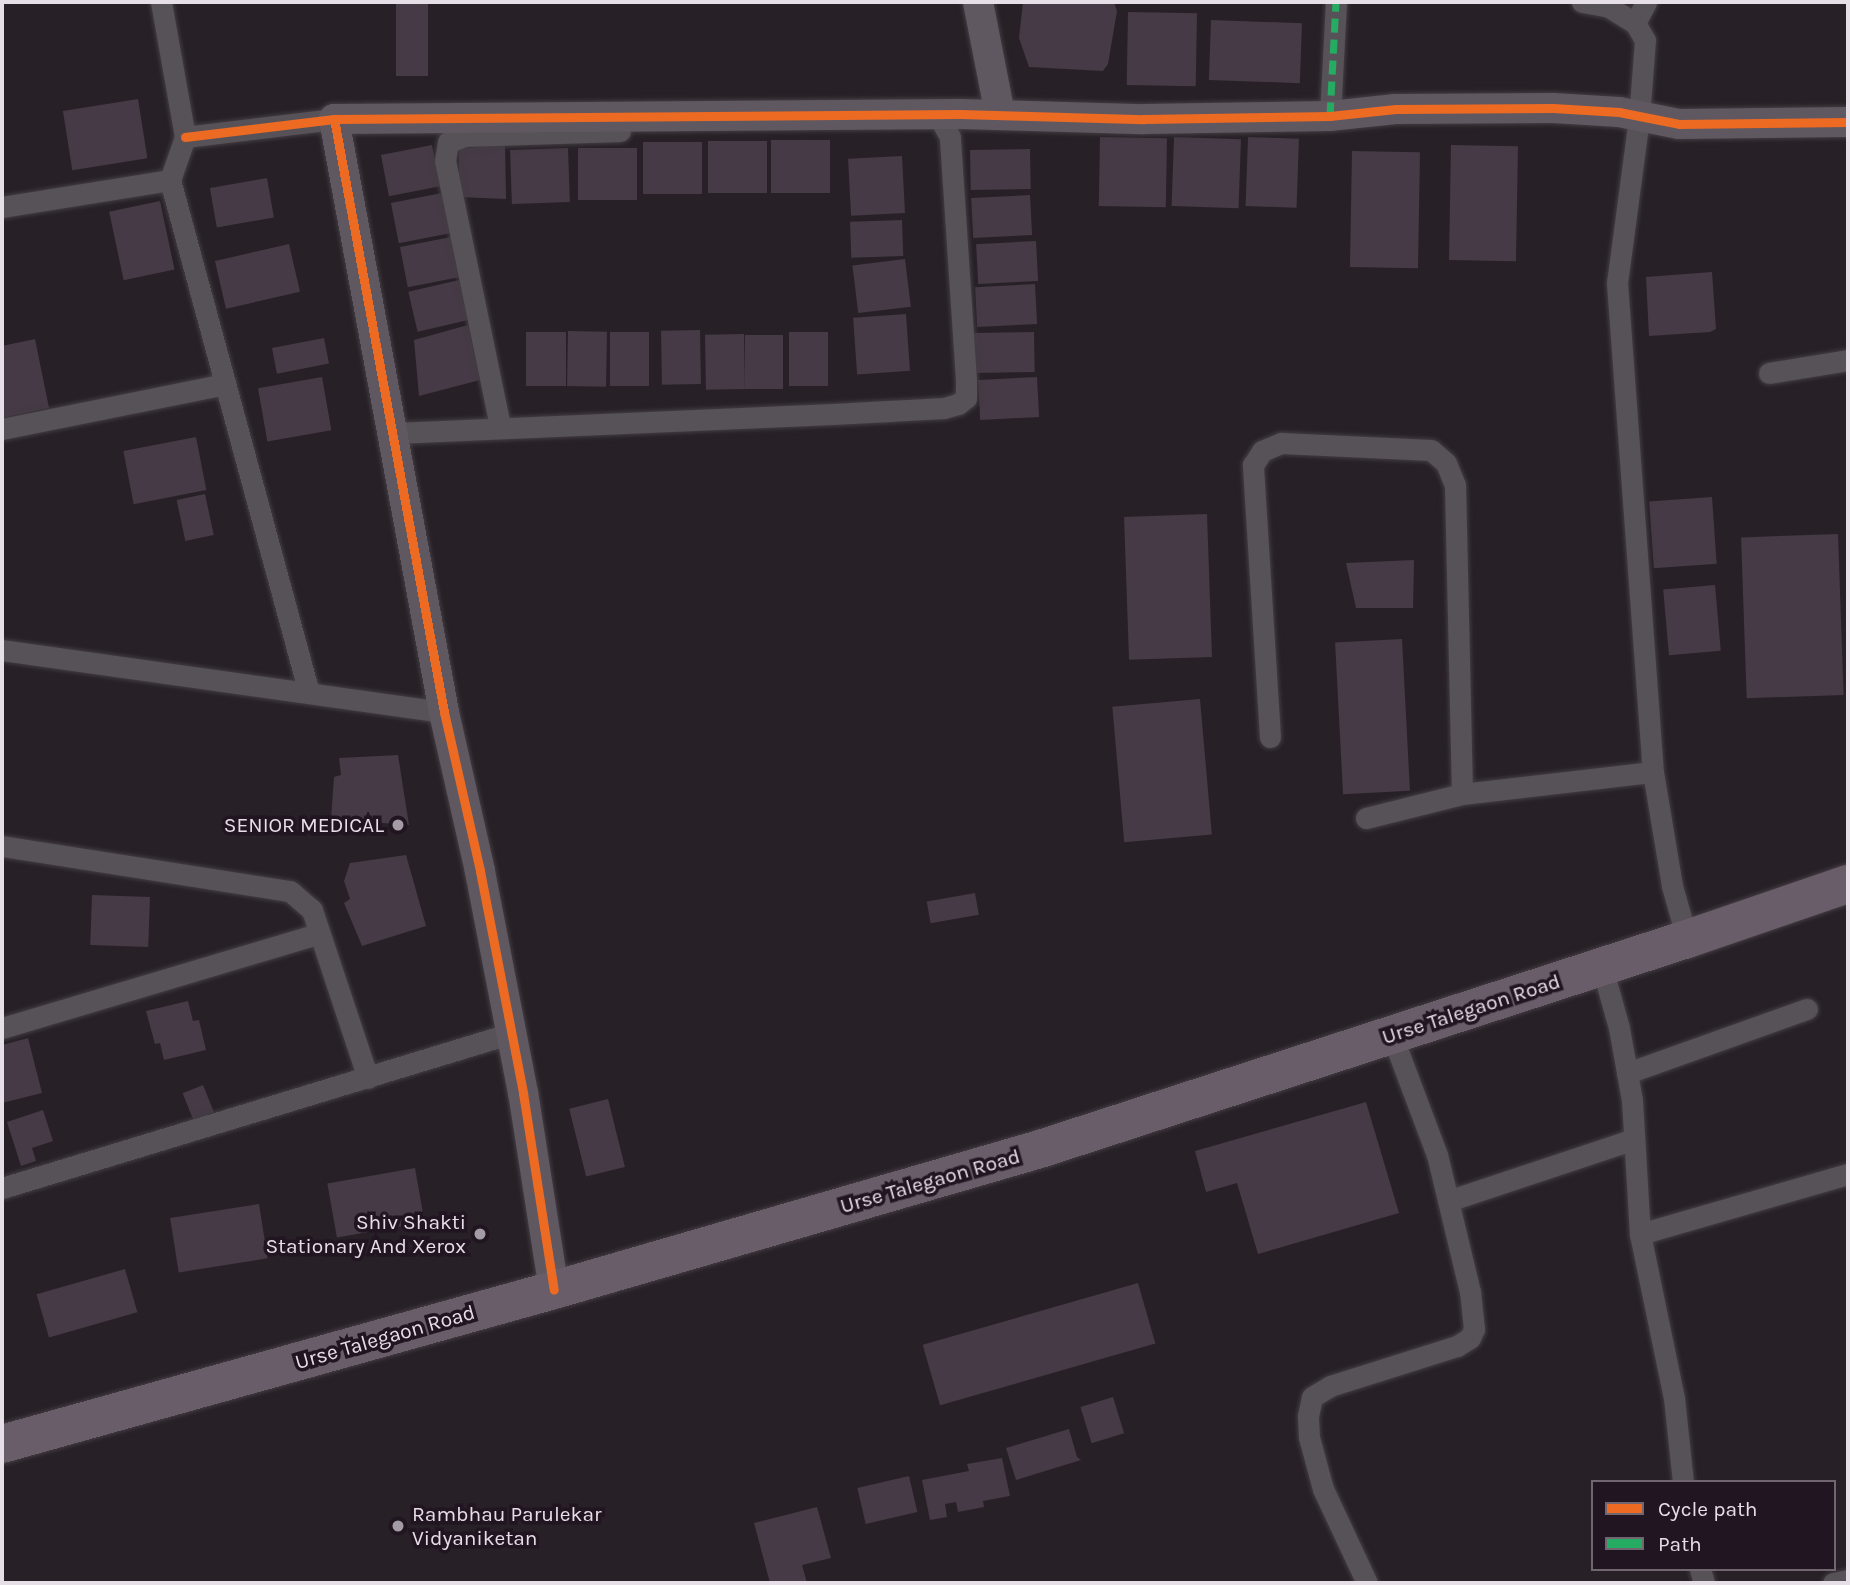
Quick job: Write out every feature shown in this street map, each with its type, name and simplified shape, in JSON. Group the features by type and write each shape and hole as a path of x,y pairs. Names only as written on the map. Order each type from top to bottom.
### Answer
{"highway":[{"name":"Urse Talegaon Road","path":"2,1444 554,1290 1040,1149 1602,967 1848,884"}],"street":[{"path":"161,2 186,137 170,180 309,693"},
{"path":"978,2 1000,114"},
{"path":"1330,116 1336,2"},
{"path":"1582,2 1609,7 1635,23 1645,40 1639,118 1617,283 1653,772 1672,886 1687,939"},
{"path":"1635,23 1646,2"},
{"path":"186,137 334,119 937,114 1144,119 1330,116 1396,109 1553,108 1619,112 1679,124 1848,122"},
{"path":"395,433 500,426 834,414 944,408 958,404 966,398 966,380 950,137 937,114"},
{"path":"334,119 395,433 444,712 512,1033 554,1290"},
{"path":"500,426 444,161 448,142 465,136 819,124"},
{"path":"2,207 170,180"},
{"path":"1769,373 1848,360"},
{"path":"2,429 226,384"},
{"path":"1270,737 1254,465 1262,451 1281,443 1431,450 1446,463 1455,485 1462,794"},
{"path":"2,650 444,712"},
{"path":"1366,818 1462,794 1653,772"},
{"path":"2,846 290,891 312,910 368,1078"},
{"path":"2,1028 318,934"},
{"path":"1602,967 1619,1028 1627,1073 1640,1234 1674,1398 1683,1480"},
{"path":"1627,1073 1807,1009"},
{"path":"2,1188 512,1033"},
{"path":"1367,1583 1323,1489 1309,1437 1308,1416 1312,1397 1330,1386 1457,1346 1470,1338 1474,1329 1474,1314 1437,1155 1392,1035"},
{"path":"1448,1201 1634,1139"},
{"path":"1640,1234 1848,1174"},
{"path":"1833,1583 1848,1580"}],"building":[{"path":"396,2 428,2 428,76 396,76"},
{"path":"1023,2 1114,2 1117,11 1108,64 1103,71 1029,67 1019,38"},
{"path":"1128,12 1197,13 1196,86 1127,85"},
{"path":"1211,20 1302,23 1300,83 1209,80"},
{"path":"138,99 147,158 72,170 63,111"},
{"path":"1100,137 1167,138 1166,207 1099,206"},
{"path":"1174,137 1241,139 1239,208 1172,206"},
{"path":"1248,137 1299,139 1297,208 1246,206"},
{"path":"771,140 830,140 830,193 771,193"},
{"path":"708,141 767,141 767,193 708,193"},
{"path":"643,142 702,142 702,194 643,194"},
{"path":"505,144 506,199 459,197 459,149"},
{"path":"432,145 440,186 389,196 381,155"},
{"path":"1451,145 1518,146 1516,261 1449,260"},
{"path":"568,148 570,202 512,204 510,150"},
{"path":"578,148 637,148 637,200 578,200"},
{"path":"1030,149 1031,189 971,190 970,150"},
{"path":"1352,151 1420,152 1418,268 1350,267"},
{"path":"902,156 905,213 851,216 848,159"},
{"path":"267,178 274,217 217,227 210,188"},
{"path":"442,193 450,233 399,243 391,203"},
{"path":"1030,195 1032,235 973,238 971,198"},
{"path":"160,201 175,269 124,280 109,212"},
{"path":"902,220 903,256 851,258 850,222"},
{"path":"451,237 459,277 408,287 400,247"},
{"path":"1036,241 1038,281 978,284 976,244"},
{"path":"289,244 300,292 226,309 215,261"},
{"path":"905,259 911,307 858,313 852,265"},
{"path":"1712,272 1716,329 1710,332 1649,336 1646,277"},
{"path":"459,280 468,320 418,332 408,292"},
{"path":"1035,284 1037,324 977,327 975,287"},
{"path":"906,314 910,371 857,375 853,318"},
{"path":"468,325 480,380 419,396 414,340"},
{"path":"700,330 701,384 662,385 661,331"},
{"path":"568,331 607,332 606,387 567,386"},
{"path":"526,332 566,332 566,386 526,386"},
{"path":"610,332 649,332 649,386 610,386"},
{"path":"789,332 828,332 828,386 789,386"},
{"path":"1034,332 1035,372 975,373 974,333"},
{"path":"744,334 745,389 706,390 705,335"},
{"path":"745,335 783,335 783,389 745,389"},
{"path":"324,338 329,364 277,374 272,348"},
{"path":"35,339 49,408 2,418 2,346"},
{"path":"322,377 331,430 267,441 258,388"},
{"path":"1037,377 1039,417 980,420 978,380"},
{"path":"196,437 206,490 134,504 123,451"},
{"path":"205,494 214,535 185,541 177,500"},
{"path":"1712,497 1717,564 1654,568 1649,501"},
{"path":"1207,514 1212,657 1129,660 1124,517"},
{"path":"1838,534 1844,695 1747,698 1741,537"},
{"path":"1414,560 1413,608 1356,608 1346,563"},
{"path":"1715,585 1721,651 1669,655 1663,590"},
{"path":"1402,639 1410,791 1343,794 1335,643"},
{"path":"1200,699 1212,834 1124,842 1112,707"},
{"path":"398,755 409,825 331,819 334,777 341,775 339,758"},
{"path":"406,855 426,926 362,946 344,903 350,899 344,881 350,863"},
{"path":"975,893 979,915 931,923 927,902"},
{"path":"92,895 150,897 148,947 90,945"},
{"path":"188,1001 193,1021 199,1020 206,1050 164,1060 160,1043 155,1044 146,1011"},
{"path":"28,1038 42,1093 2,1103 2,1045"},
{"path":"203,1085 214,1112 193,1120 183,1093"},
{"path":"608,1099 625,1167 586,1177 569,1109"},
{"path":"1366,1102 1399,1213 1258,1254 1237,1183 1206,1192 1195,1151"},
{"path":"43,1110 53,1141 32,1148 36,1161 21,1166 7,1122"},
{"path":"415,1168 425,1222 337,1238 327,1183"},
{"path":"259,1204 268,1258 179,1272 170,1218"},
{"path":"125,1269 137,1312 49,1338 37,1294"},
{"path":"1138,1283 1155,1344 940,1405 923,1345"},
{"path":"1113,1397 1124,1433 1092,1443 1080,1407"},
{"path":"1069,1429 1077,1457 1081,1460 1016,1480 1006,1448"},
{"path":"1002,1458 1010,1496 983,1501 984,1507 958,1512 956,1502 945,1504 947,1517 930,1520 922,1480 969,1471 967,1464"},
{"path":"909,1476 917,1512 866,1524 857,1488"},
{"path":"817,1507 831,1558 802,1565 807,1583 770,1583 754,1523"}],"marked path":[{"path":"1330,116 1336,2"}],"cycle path":[{"path":"185,137 334,119 960,114 1144,119 1330,116 1396,109 1553,108 1619,112 1679,124 1848,122"},
{"path":"334,119 444,712 480,871 523,1093 554,1290"}],"place":[{"name":"SENIOR MEDICAL","path":"398,825"},
{"name":"Shiv Shakti Stationary And Xerox","path":"480,1234"},
{"name":"Rambhau Parulekar Vidyaniketan","path":"398,1526"}]}
